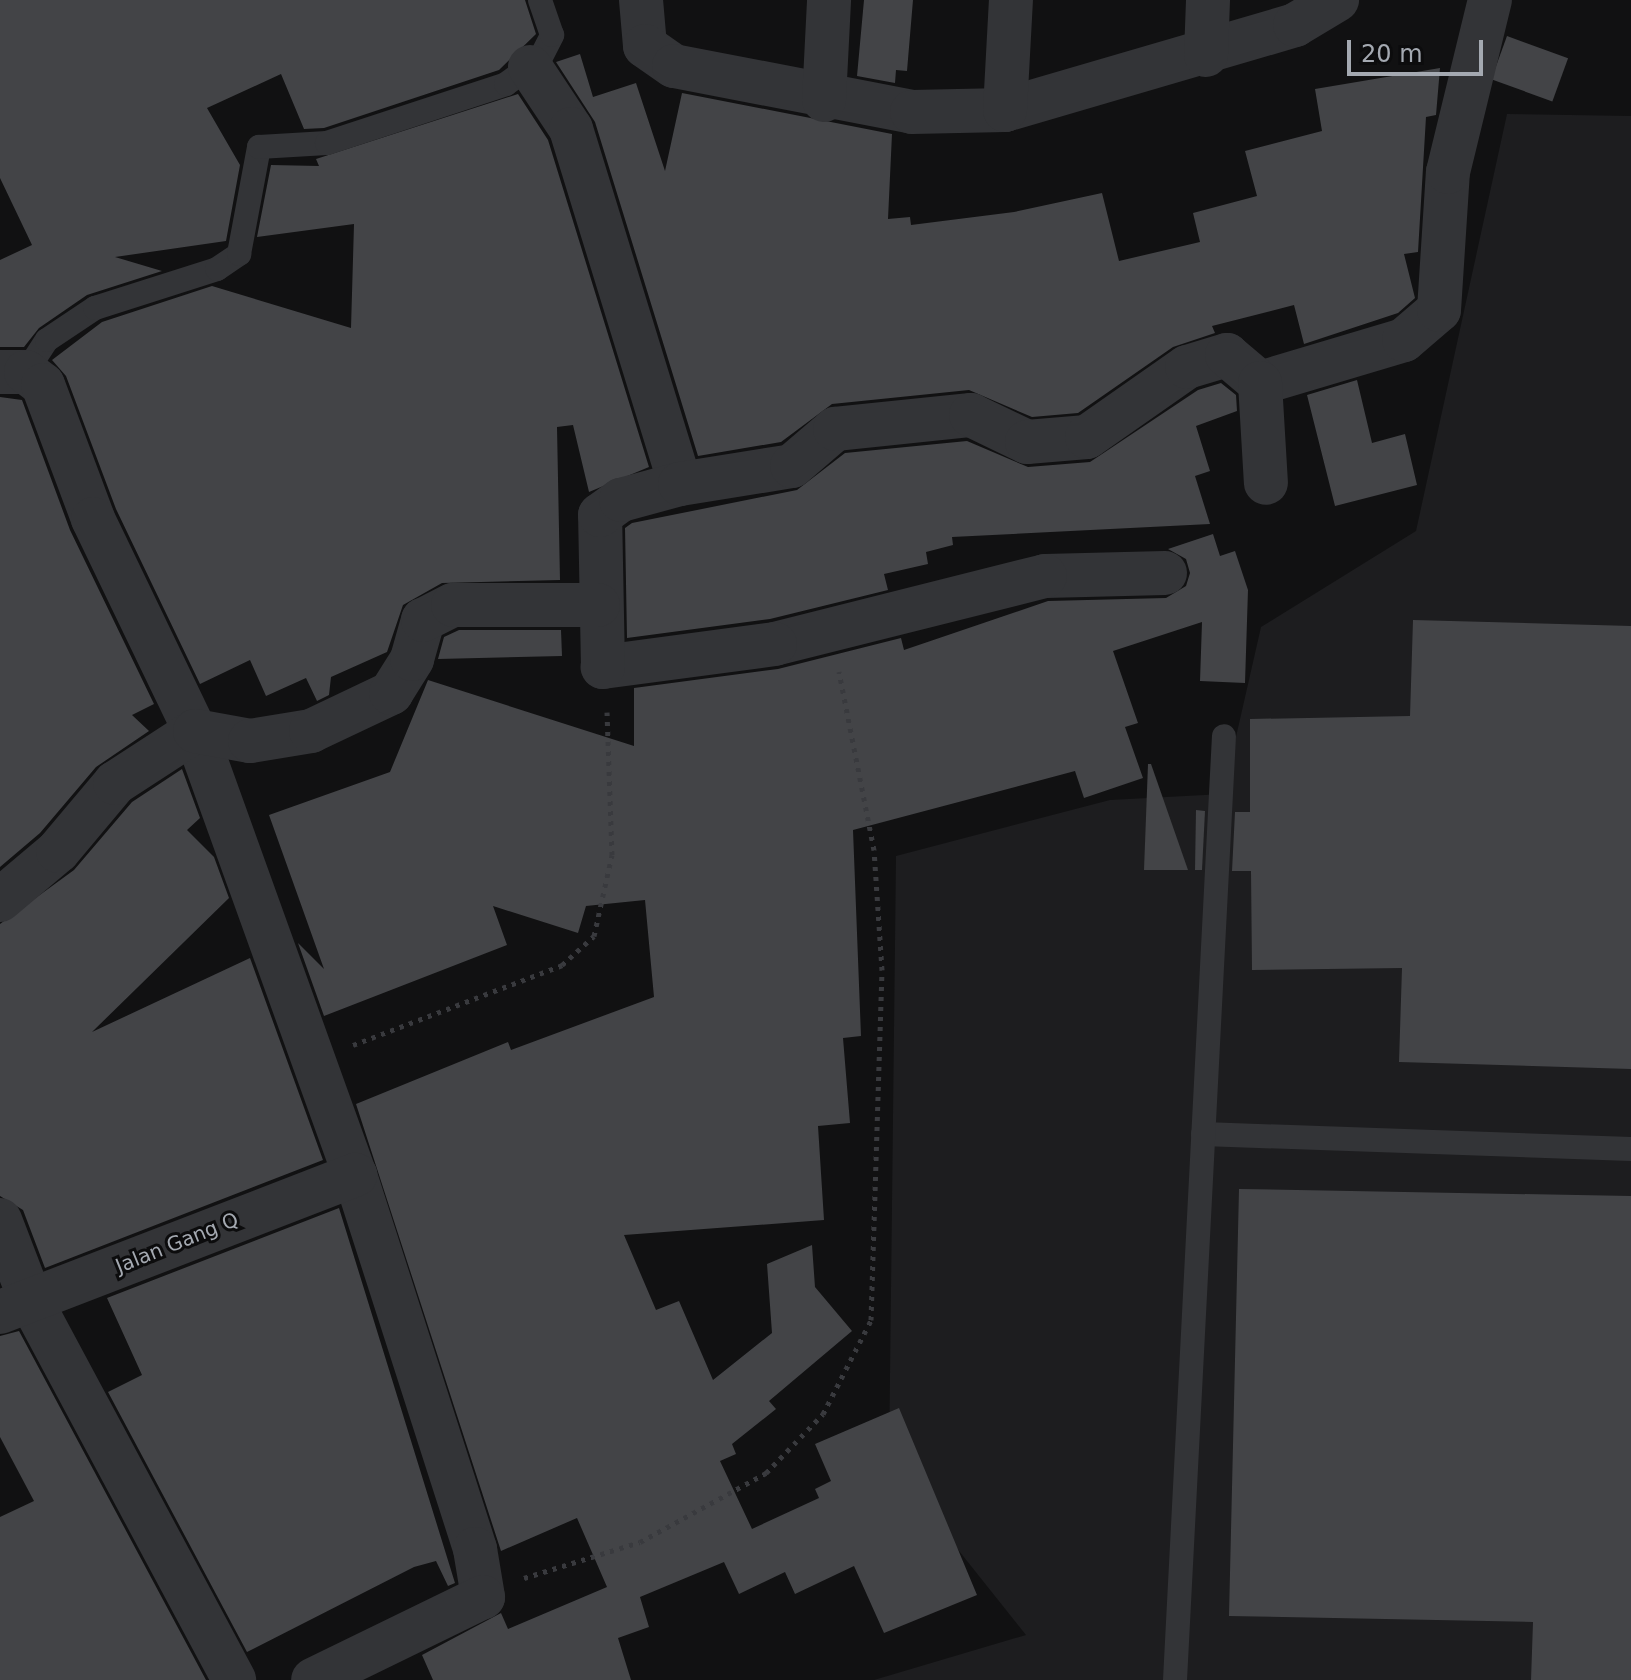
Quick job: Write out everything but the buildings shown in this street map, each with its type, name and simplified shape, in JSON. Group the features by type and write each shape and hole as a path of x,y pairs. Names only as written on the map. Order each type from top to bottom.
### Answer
{"street":[{"path":"641,0 639,30 655,57 824,100 912,112 1005,110 1206,55 1295,25 1337,0"},
{"path":"824,100 829,0"},
{"path":"1005,110 1011,0"},
{"path":"1206,55 1208,0"},
{"path":"1260,383 1404,340 1439,310 1448,172 1490,0"},
{"path":"530,67 571,129 680,484"},
{"path":"1165,573 1045,576 830,630 603,667 598,605 600,515 621,500 680,484 792,466 835,429 971,415 1027,442 1087,437 1187,367 1227,355 1260,383 1266,483"},
{"path":"13,372 43,385 93,519 195,731 355,1175 480,1568 475,1604 313,1680"},
{"path":"0,900 58,851 115,783 195,731 250,741 311,731 391,693 412,659 423,620 453,605 598,605"},
{"name":"Jalan Gang Q","path":"15,1306 355,1175"},
{"path":"0,1220 15,1306 234,1680"}],"lane":[{"path":"13,372 47,340 95,308 156,283 217,269 239,254 259,147 327,143 454,106 530,67 552,35 540,0"},
{"path":"1175,1680 1224,736"},
{"path":"1203,1134 1631,1149"}],"path":[{"path":"480,1568 590,1562 766,1473 823,1414 871,1320 882,970 874,850 830,630"},
{"path":"313,1061 562,965 594,936 612,855 603,667"}],"shaded area":[{"path":"1507,114 1631,116 1631,1680 874,1680 1026,1635 889,1463 896,856 1110,800 1223,794 1261,627 1416,531"}]}
